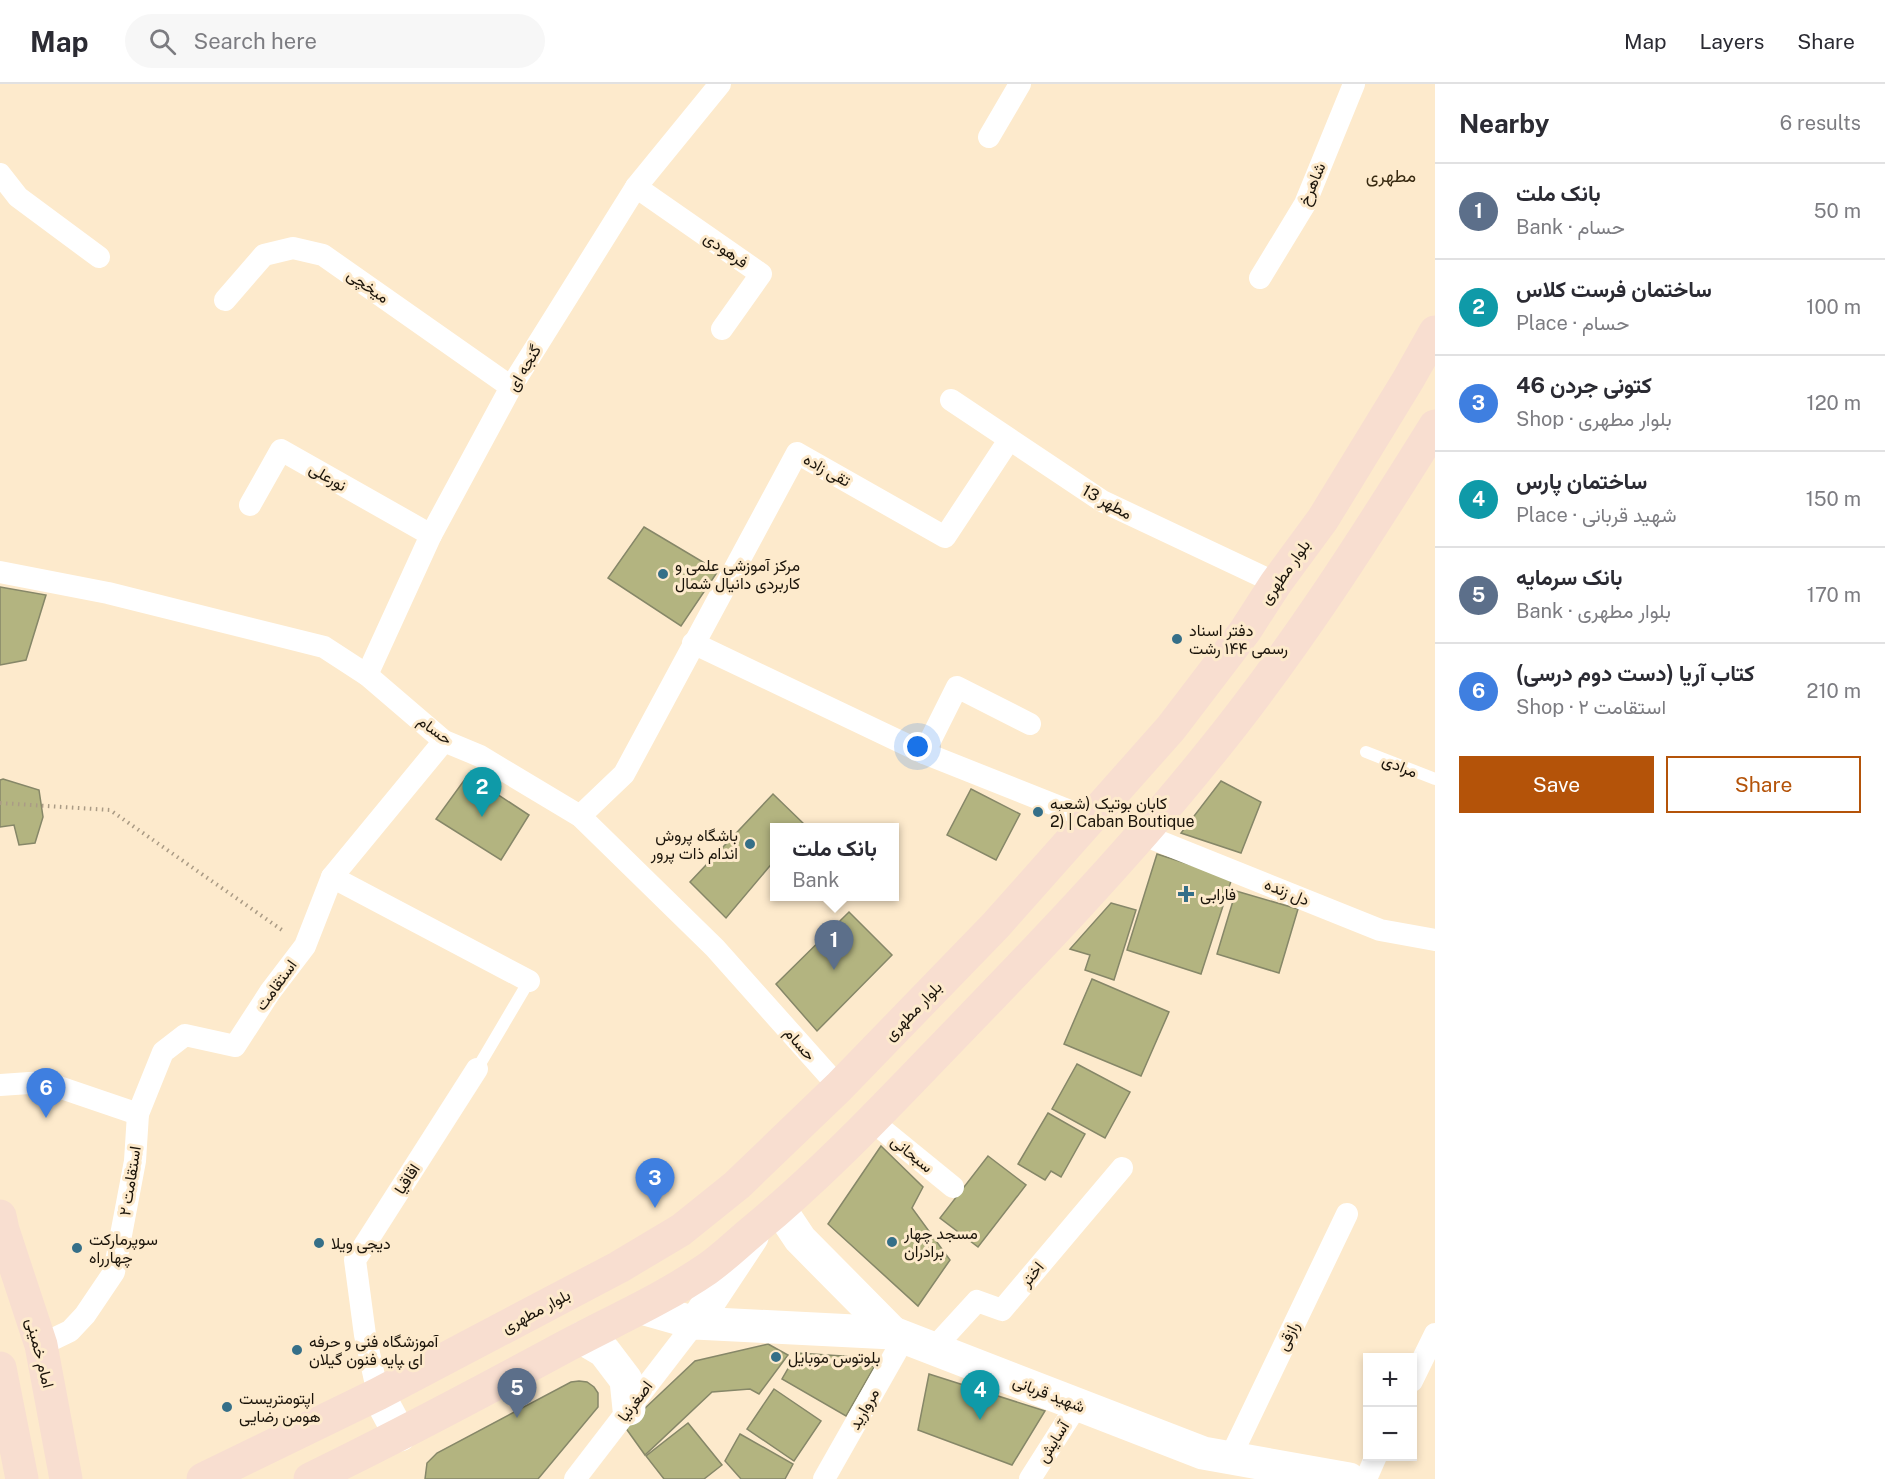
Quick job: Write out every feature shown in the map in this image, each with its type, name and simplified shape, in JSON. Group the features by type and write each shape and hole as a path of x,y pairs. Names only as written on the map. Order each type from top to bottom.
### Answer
{"main road":[{"name":"بلوار مطهری","path":"203,1479 378,1394 620,1267 681,1230 737,1185 839,1088 996,925 1171,728 1245,631 1323,519 1435,332"},
{"path":"310,1479 400,1435 642,1308 708,1268 769,1217 872,1121 1029,957 1141,834 1207,757 1283,658 1362,544 1435,426"},
{"path":"1090,819 1141,834"},
{"name":"امام خمینی","path":"1,1223 41,1345 66,1479"},
{"name":"امام خمینی","path":"0,1269 1,1223"},
{"path":"0,1368 22,1479"}],"street":[{"name":"گنجه ای","path":"367,675 431,535 511,387 636,187 720,84"},
{"path":"989,137 1020,84"},
{"name":"شاهرخ","path":"1260,278 1305,204 1354,84"},
{"path":"0,174 9,203 99,257"},
{"name":"فرهودی","path":"636,187 761,274 722,329"},
{"name":"میخچی","path":"225,300 264,255 293,248 323,255 511,387"},
{"name":"مطهر 13","path":"951,400 1102,501 1276,584"},
{"name":"تقی زاده","path":"580,816 624,774 797,453 945,537 1009,440"},
{"name":"نورعلی","path":"250,505 281,450 431,535"},
{"name":"حسام","path":"0,572 108,593 324,647 367,675 444,741 480,756 580,816 715,948 839,1088"},
{"path":"693,643 924,753 1090,819"},
{"path":"924,753 957,687 1030,724"},
{"name":"استقامت","path":"185,1035 235,1046 270,992 305,946 332,877 444,741"},
{"name":"دل زنده","path":"1141,834 1380,930 1435,940"},
{"path":"332,877 529,981"},
{"name":"استقامت ۲","path":"41,1345 70,1331 85,1315 114,1272 135,1161 138,1114 163,1053 185,1035"},
{"name":"اقاقیا","path":"378,1394 365,1335 355,1260 477,1069"},
{"path":"0,1085 44,1082 138,1114"},
{"name":"سبحانی","path":"872,1121 953,1187"},
{"name":"اختر","path":"910,1340 977,1301 1002,1310 1122,1168"},
{"name":"رازقی","path":"1230,1458 1347,1214"},
{"path":"695,1323 769,1217 800,1239 910,1340"},
{"name":"شهید قربانی","path":"642,1308 695,1323 910,1340 1203,1453 1349,1479"},
{"name":"اصغرنیا","path":"575,1479 695,1323"},
{"path":"1417,1372 1435,1334"},
{"path":"582,1338 604,1351 626,1380 629,1409"},
{"name":"مروارید","path":"825,1479 910,1340"},
{"path":"378,1394 400,1435"},
{"name":"آسایش","path":"1030,1479 1077,1405"},
{"path":"1366,1479 1374,1461"}],"lane":[{"name":"مرادی","path":"1366,752 1435,779"},
{"name":"اقاقیا","path":"477,1069 529,981"}],"path":[{"path":"0,803 110,810 305,946"}],"building":[{"name":"مرکز آموزشی علمی و کاربردی دانیال شمال","path":"644,527 718,571 681,626 608,578"},
{"path":"0,587 46,595 26,660 0,665"},
{"path":"468,775 529,815 501,860 436,819"},
{"path":"0,780 39,790 43,817 35,843 19,845 14,825 0,827"},
{"path":"1221,781 1261,802 1241,853 1181,833"},
{"path":"971,789 1020,814 996,860 947,835"},
{"name":"باشگاه پروش اندام ذات پرور","path":"773,794 803,823 770,823 770,866 726,918 690,882"},
{"path":"1157,854 1232,878 1201,974 1127,950"},
{"path":"1236,891 1298,909 1279,973 1217,954"},
{"path":"1111,903 1136,910 1114,980 1085,970 1090,955 1070,949"},
{"path":"849,912 892,955 817,1031 776,984"},
{"path":"1092,979 1169,1012 1141,1076 1064,1044"},
{"path":"1077,1064 1130,1092 1105,1138 1052,1109"},
{"path":"1048,1113 1085,1134 1061,1177 1051,1171 1045,1180 1018,1164"},
{"name":"مسجد چهار برادران","path":"881,1146 923,1187 912,1208 950,1260 918,1306 828,1224"},
{"path":"988,1156 1026,1185 978,1247 940,1218"},
{"path":"768,1344 788,1355 759,1394 750,1389 712,1392 645,1455 625,1427 695,1361"},
{"path":"797,1353 858,1357 874,1367 846,1416 782,1379"},
{"path":"929,1374 1045,1411 1012,1465 918,1430"},
{"path":"571,1382 587,1382 594,1387 598,1393 598,1407 538,1479 425,1479 427,1463 437,1453"},
{"path":"774,1389 821,1421 794,1461 747,1429"},
{"path":"688,1423 722,1465 704,1479 664,1479 646,1456"},
{"path":"740,1434 793,1464 785,1479 741,1479 725,1461"}],"place":[{"name":"مرکز آموزشی علمی و کاربردی دانیال شمال","path":"663,574"},
{"name":"دفتر اسناد رسمی ۱۴۴ رشت","path":"1177,639"},
{"name":"کابان بوتیک (شعبه 2) | Caban Boutique","path":"1038,812"},
{"name":"ساختمان فرست کلاس","path":"482,817"},
{"name":"باشگاه پروش اندام ذات پرور","path":"750,844"},
{"name":"فارابی","path":"1186,894"},
{"name":"بانک ملت","path":"834,970"},
{"name":"کتاب آریا (دست دوم درسی)","path":"46,1118"},
{"name":"کتونی جردن 46","path":"655,1208"},
{"name":"مسجد چهار برادران","path":"892,1242"},
{"name":"دیجی ویلا","path":"319,1243"},
{"name":"سوپرمارکت چهارراه","path":"77,1248"},
{"name":"آموزشگاه فنی و حرفه ای ‍پایه فنون گیلان","path":"297,1350"},
{"name":"بلوتوس موبایل","path":"776,1357"},
{"name":"اپتومتریست هومن رضایی","path":"227,1407"},
{"name":"بانک سرمایه","path":"517,1418"},
{"name":"ساختمان پارس","path":"980,1420"}],"district":[{"name":"مطهری","path":"1391,175"}]}
